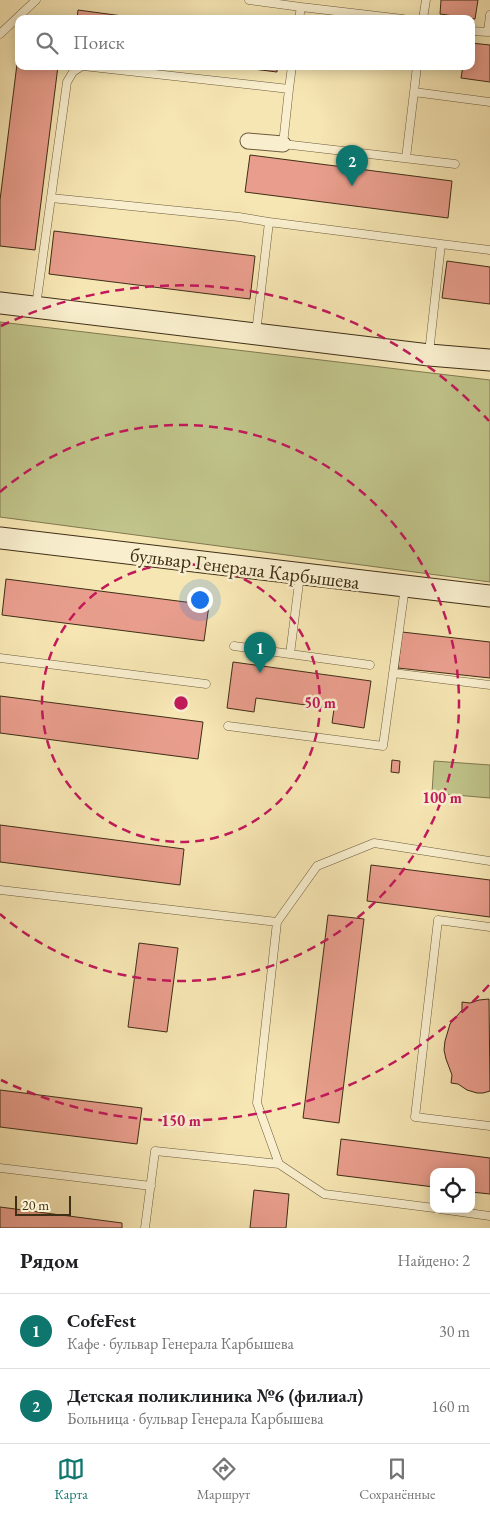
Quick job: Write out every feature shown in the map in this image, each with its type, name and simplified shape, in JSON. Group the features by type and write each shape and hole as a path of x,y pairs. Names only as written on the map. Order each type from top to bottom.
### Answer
{"street":[{"path":"248,141 283,144"},
{"path":"0,304 490,360"},
{"name":"бульвар Генерала Карбышева","path":"0,538 490,596"}],"lane":[{"path":"20,15 36,0"},
{"path":"249,0 369,15"},
{"path":"424,15 426,0"},
{"path":"300,15 301,7"},
{"path":"475,31 488,32 490,15"},
{"path":"0,34 15,20"},
{"path":"36,308 67,82 76,70"},
{"path":"119,70 289,89"},
{"path":"291,70 283,144 455,164"},
{"path":"406,158 417,70"},
{"path":"414,92 490,102"},
{"path":"51,198 239,218 490,250"},
{"path":"256,334 269,222"},
{"path":"429,354 441,244"},
{"path":"290,654 300,574"},
{"path":"228,726 383,746 405,587"},
{"path":"234,646 370,665"},
{"path":"0,658 206,684"},
{"path":"394,673 490,685"},
{"path":"279,1164 257,1103 277,922 317,866 374,843 490,861"},
{"path":"0,890 277,922"},
{"path":"490,927 438,920 416,1118 490,1126"},
{"path":"146,1228 155,1151 279,1164 324,1194 430,1207"},
{"path":"0,1168 151,1186"},
{"path":"469,1213 490,1216"}],"green space":[{"path":"0,322 490,380 490,582 0,517"},
{"path":"434,761 490,765 490,798 432,793"}],"building":[{"path":"441,0 478,0 475,19 475,15 440,14"},
{"path":"78,10 115,15 77,15"},
{"path":"475,43 490,45 490,82 461,78 462,70 475,70"},
{"path":"16,70 58,70 35,250 0,246 0,200"},
{"path":"261,70 277,70 277,72"},
{"path":"250,155 452,181 448,218 245,192"},
{"path":"54,231 255,256 250,299 49,274"},
{"path":"447,261 490,267 490,304 442,298"},
{"path":"6,579 209,605 204,641 2,615"},
{"path":"402,632 490,642 490,678 398,668"},
{"path":"233,662 371,681 364,728 332,723 334,709 256,698 254,712 227,708"},
{"path":"0,696 203,722 198,759 0,733"},
{"path":"392,760 400,761 399,773 391,772"},
{"path":"0,825 184,849 180,885 0,862"},
{"path":"371,865 490,880 490,917 367,901"},
{"path":"328,915 364,919 339,1123 303,1118"},
{"path":"139,943 178,948 167,1032 128,1027"},
{"path":"489,999 490,1091 477,1093 467,1090 458,1084 451,1083 452,1075 444,1050 445,1041 450,1024 462,1010 462,1002 470,1003"},
{"path":"0,1090 142,1108 137,1144 0,1127"},
{"path":"341,1139 490,1158 490,1194 475,1192 475,1168 430,1168 430,1187 337,1175"},
{"path":"254,1190 289,1194 286,1228 250,1228"},
{"path":"0,1207 122,1223 122,1228 0,1228"}],"place":[{"name":"Детская поликлиника №6 (филиал)","path":"352,186"},
{"name":"CofeFest","path":"260,673"}]}
